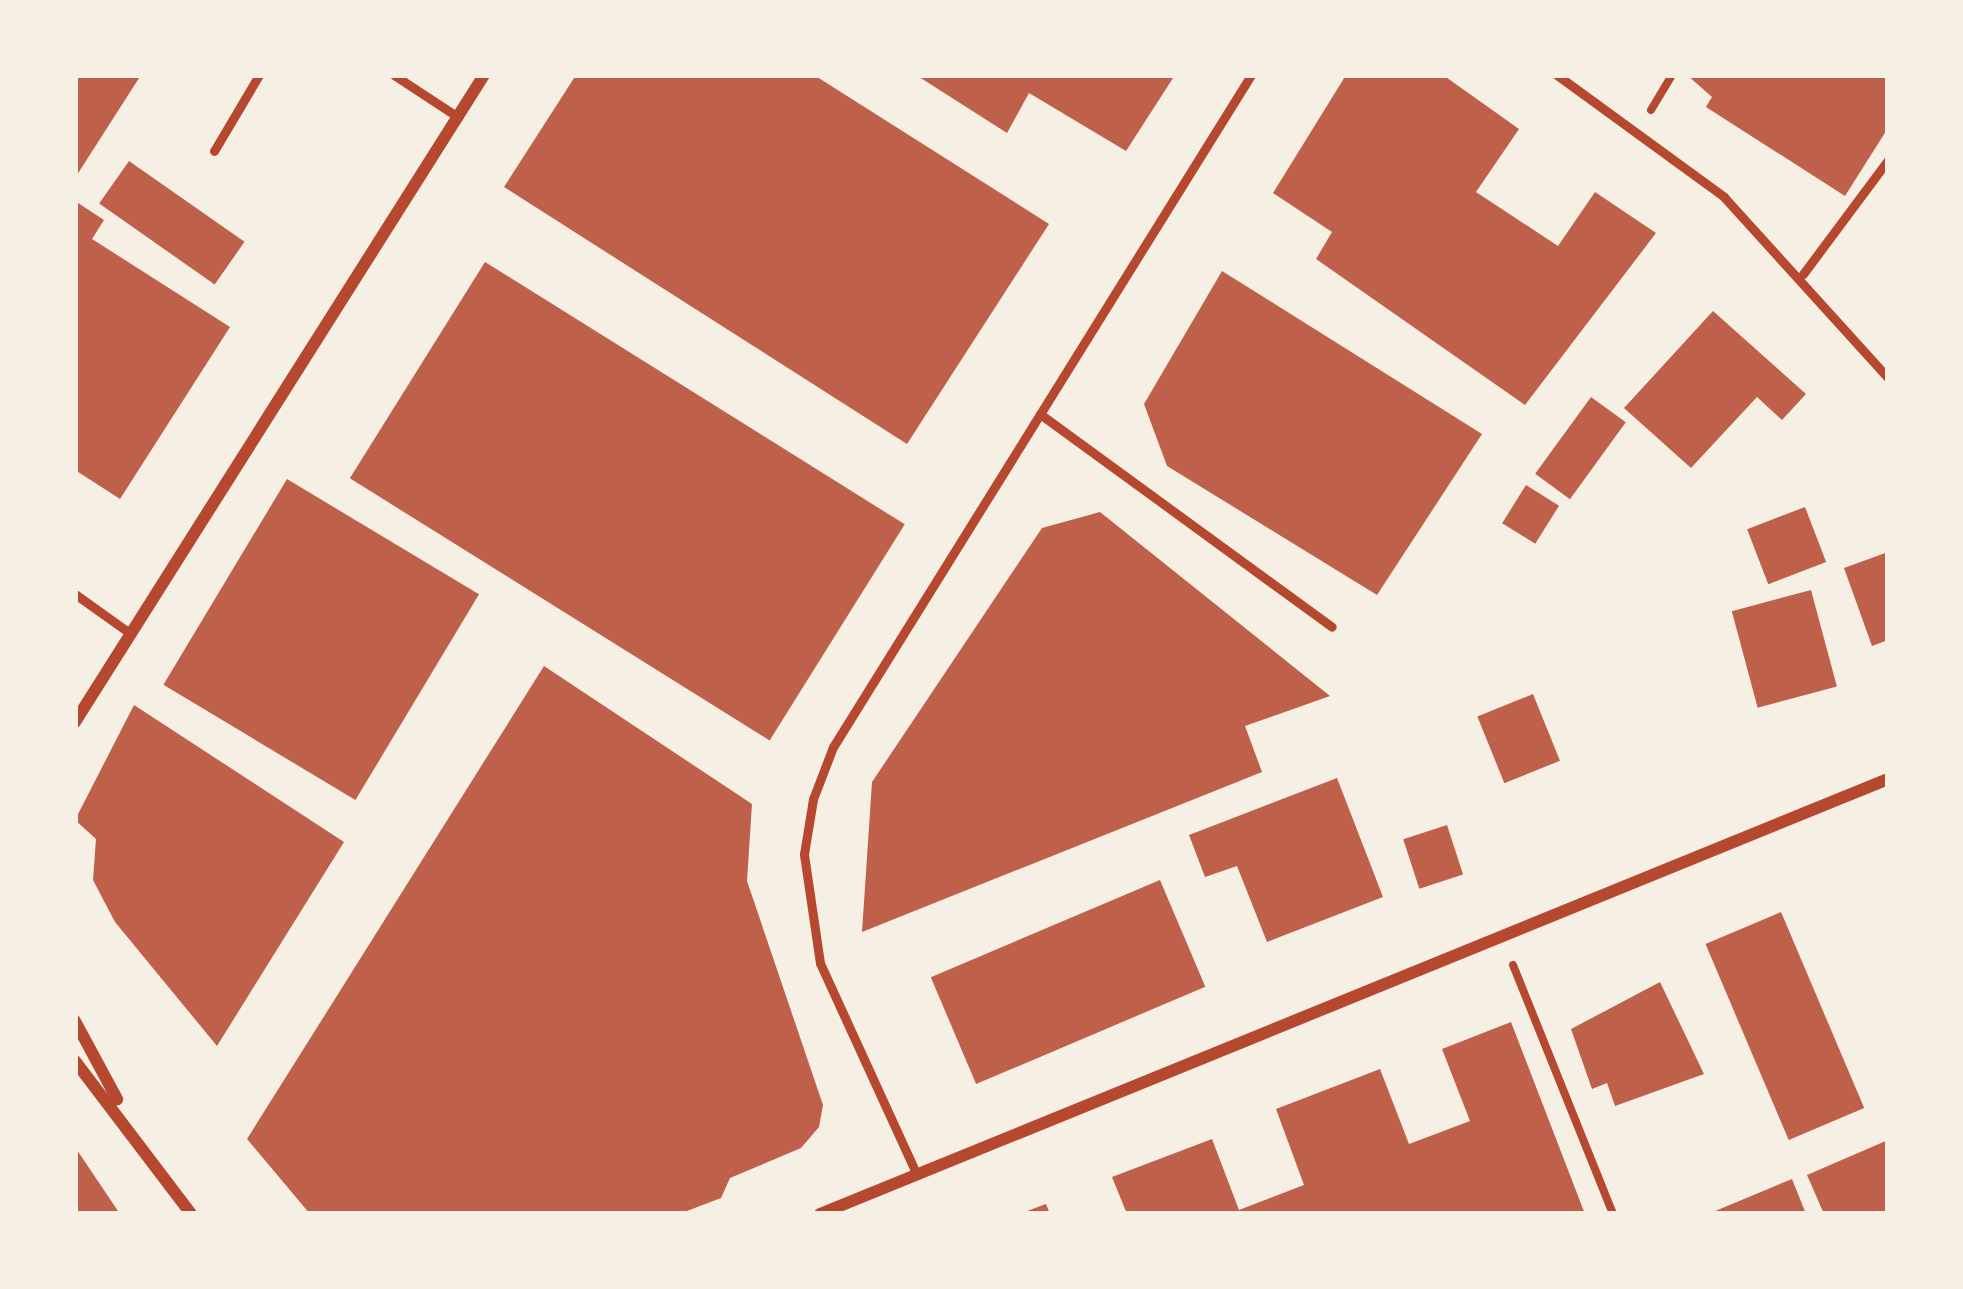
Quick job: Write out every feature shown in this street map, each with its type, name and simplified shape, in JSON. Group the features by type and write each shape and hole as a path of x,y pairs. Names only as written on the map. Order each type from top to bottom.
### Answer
{"street":[{"path":"75,722 484,75"},
{"path":"820,1214 1888,779"},
{"path":"75,1021 123,1111 191,1214"},
{"path":"75,1061 123,1111"}],"lane":[{"path":"214,152 259,75"},
{"path":"394,75 458,117"},
{"path":"916,1175 820,963 804,854 833,747 1251,75"},
{"path":"1557,75 1640,129 1803,274 1888,378"},
{"path":"1803,274 1888,160"},
{"path":"1040,414 1332,627"},
{"path":"75,594 131,634"}],"path":[{"path":"1501,937 1613,1214"}],"building":[{"path":"75,75 141,75 75,178"},
{"path":"576,75 814,75 1049,224 907,444 504,187"},
{"path":"916,75 1175,75 1126,151 1029,93 1007,133"},
{"path":"1346,75 1443,75 1519,129 1476,192 1558,246 1595,192 1656,233 1525,405 1316,259 1332,232 1273,193"},
{"path":"1687,75 1888,75 1888,128 1845,196 1706,107 1712,97"},
{"path":"129,161 245,242 215,284 99,204"},
{"path":"75,201 104,220 92,239 230,327 120,499 75,470"},
{"path":"485,262 905,524 770,741 350,478"},
{"path":"1222,271 1482,434 1377,595 1167,466 1144,404"},
{"path":"1713,311 1806,394 1782,420 1757,397 1691,468 1624,408"},
{"path":"1591,397 1626,422 1570,499 1535,474"},
{"path":"287,479 479,594 355,800 163,685"},
{"path":"1526,485 1559,506 1535,544 1502,523"},
{"path":"1805,507 1826,562 1768,584 1747,529"},
{"path":"1100,512 1330,696 1245,726 1262,772 862,932 872,782 1042,528"},
{"path":"1888,552 1888,640 1872,646 1844,568"},
{"path":"1811,590 1837,687 1758,708 1732,611"},
{"path":"544,666 752,804 747,881 823,1105 819,1127 801,1148 730,1178 721,1198 679,1214 310,1214 247,1139"},
{"path":"1533,694 1560,761 1504,783 1477,716"},
{"path":"134,705 344,842 217,1046 115,922 93,880 96,839 75,820"},
{"path":"1337,778 1383,897 1267,942 1237,866 1205,877 1189,835"},
{"path":"1447,825 1463,874 1419,889 1403,839"},
{"path":"1160,880 1205,987 976,1084 931,977"},
{"path":"1781,912 1864,1108 1789,1140 1706,944"},
{"path":"1660,982 1704,1074 1615,1106 1607,1083 1592,1089 1571,1029"},
{"path":"1511,1022 1585,1214 1127,1214 1112,1177 1212,1139 1239,1210 1304,1185 1276,1109 1380,1069 1409,1144 1470,1121 1442,1049"},
{"path":"1888,1140 1888,1214 1824,1214 1807,1175"},
{"path":"75,1147 120,1214 75,1214"},
{"path":"1792,1179 1806,1214 1708,1214"},
{"path":"1046,1204 1050,1214 1019,1214"}]}
